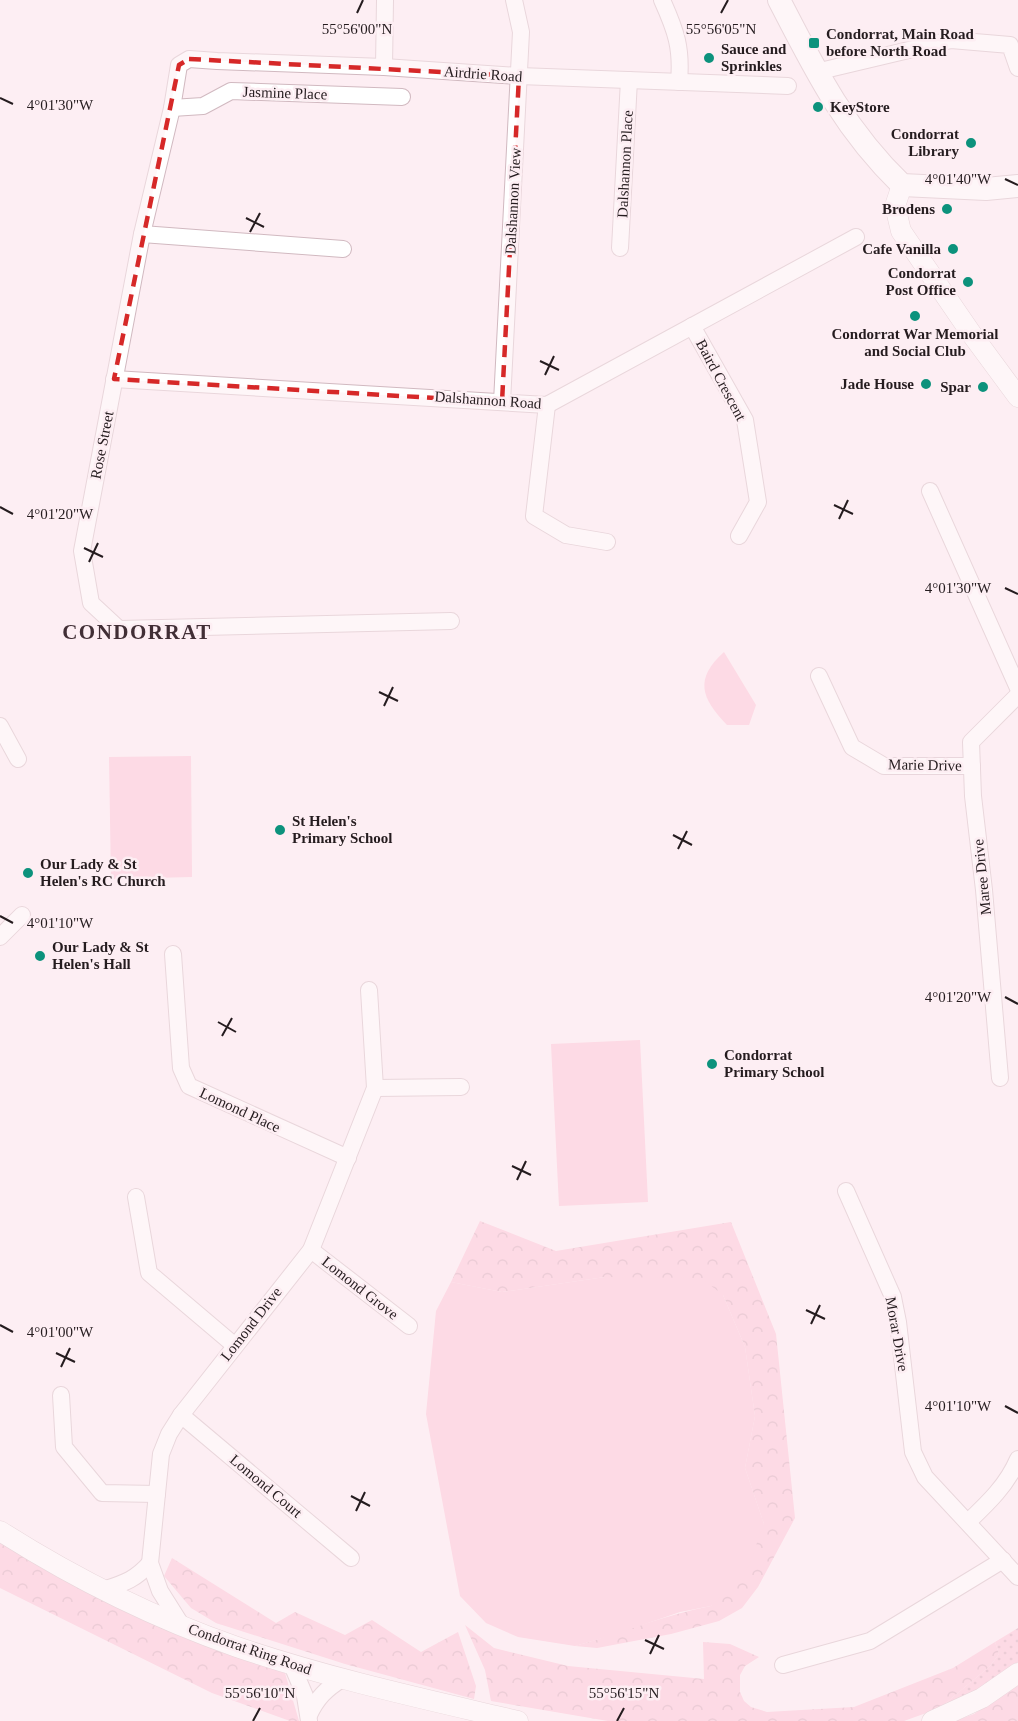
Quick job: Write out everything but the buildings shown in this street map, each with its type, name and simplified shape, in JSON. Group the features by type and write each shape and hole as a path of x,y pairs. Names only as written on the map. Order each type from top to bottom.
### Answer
{"main road":[{"path":"779,0 816,72 853,132 902,185 986,189 1018,186"}],"street":[{"path":"384,67 385,0"},
{"name":"Dalshannon View","path":"502,402 521,32 514,0"},
{"path":"662,0 678,38 681,62 679,82"},
{"path":"816,72 951,40 1010,45 1018,68"},
{"name":"Airdrie Road","path":"179,65 189,59 384,67 519,76 788,86"},
{"name":"Rose Street","path":"179,65 172,108 142,234 82,551 91,603 119,629 452,621"},
{"name":"Dalshannon Place","path":"620,248 629,80"},
{"name":"Jasmine Place","path":"172,108 203,106 231,91 402,98"},
{"path":"902,185 895,206 901,231 1018,397"},
{"path":"142,234 343,249"},
{"name":"Dalshannon Road","path":"114,379 547,405 856,237"},
{"name":"Baird Crescent","path":"692,326 745,420 759,502 739,536"},
{"path":"547,405 534,516 566,534 607,542"},
{"path":"930,491 1018,688"},
{"name":"Marie Drive","path":"819,676 852,747 884,766 972,766"},
{"name":"Maree Drive","path":"1000,1078 984,890 973,796 971,742 1018,695"},
{"path":"0,726 18,759"},
{"path":"0,937 22,915"},
{"name":"Lomond Place","path":"173,954 181,1068 189,1086 348,1158"},
{"name":"Lomond Drive","path":"150,1563 162,1454 169,1434 234,1345 311,1250 375,1088 369,990"},
{"path":"375,1088 461,1087"},
{"name":"Morar Drive","path":"846,1191 893,1297 913,1452 925,1476 1018,1577"},
{"path":"136,1197 149,1273 234,1345"},
{"name":"Lomond Grove","path":"311,1250 409,1326"},
{"path":"61,1395 64,1447 102,1493 157,1494"},
{"name":"Lomond Court","path":"181,1415 351,1558"},
{"path":"968,1522 996,1495 1018,1459"},
{"name":"Condorrat Ring Road","path":"0,1531 39,1556 103,1590 182,1626 292,1665 518,1721"},
{"path":"783,1665 870,1641 1003,1560"},
{"path":"103,1590 134,1579 150,1563"},
{"path":"150,1563 160,1591 182,1626"},
{"path":"292,1665 300,1682 309,1718"},
{"path":"932,1721 982,1698 1018,1673"},
{"path":"309,1718 317,1699 342,1679"}],"highlighted area":[{"path":"189,59 519,76 502,402 114,379 179,65"}],"green space":[{"path":"724,652 756,705 749,725 727,725 711,706 707,697 704,688 708,671"},
{"path":"191,756 192,877 111,879 109,757"},
{"path":"640,1040 648,1202 559,1206 551,1044"},
{"path":"480,1221 556,1251 731,1222 776,1334 795,1518 758,1587 742,1608 719,1621 671,1634 597,1648 575,1646 659,1619 711,1606 764,1524 745,1468 755,1416 745,1347 723,1295 605,1277 502,1292 451,1282"},
{"path":"605,1277 701,1278 723,1295 745,1347 755,1416 745,1468 764,1524 745,1575 711,1606 680,1612 575,1646 518,1637 486,1623 460,1596 426,1414 436,1311 451,1282 502,1292"},
{"path":"0,1543 70,1582 285,1673 299,1721 290,1721 212,1693 0,1588"},
{"path":"172,1558 276,1623 295,1612 345,1635 372,1620 421,1652 458,1632 476,1686 474,1699 345,1664 216,1623 191,1608 164,1576"},
{"path":"465,1625 494,1648 568,1666 704,1679 703,1642 730,1644 759,1657 745,1666 740,1675 740,1692 744,1701 751,1707 767,1712 854,1707 953,1668 995,1642 999,1654 990,1666 940,1708 904,1721 608,1721 491,1701 485,1670"},
{"path":"1018,1628 1018,1662 986,1686 940,1708 990,1666 999,1654 995,1642"},
{"path":"1018,1683 1018,1721 955,1721 974,1714"}],"place":[{"name":"Condorrat, Main Road before North Road","path":"814,43"},
{"name":"Sauce and Sprinkles","path":"709,58"},
{"name":"KeyStore","path":"818,107"},
{"name":"Condorrat Library","path":"971,143"},
{"name":"Brodens","path":"947,209"},
{"name":"Cafe Vanilla","path":"953,249"},
{"name":"Condorrat Post Office","path":"968,282"},
{"name":"Condorrat War Memorial and Social Club","path":"915,316"},
{"name":"Jade House","path":"926,384"},
{"name":"Spar","path":"983,387"},
{"name":"St Helen's Primary School","path":"280,830"},
{"name":"Our Lady & St Helen's RC Church","path":"28,873"},
{"name":"Our Lady & St Helen's Hall","path":"40,956"},
{"name":"Condorrat Primary School","path":"712,1064"}],"district":[{"name":"CONDORRAT","path":"137,632"}]}
